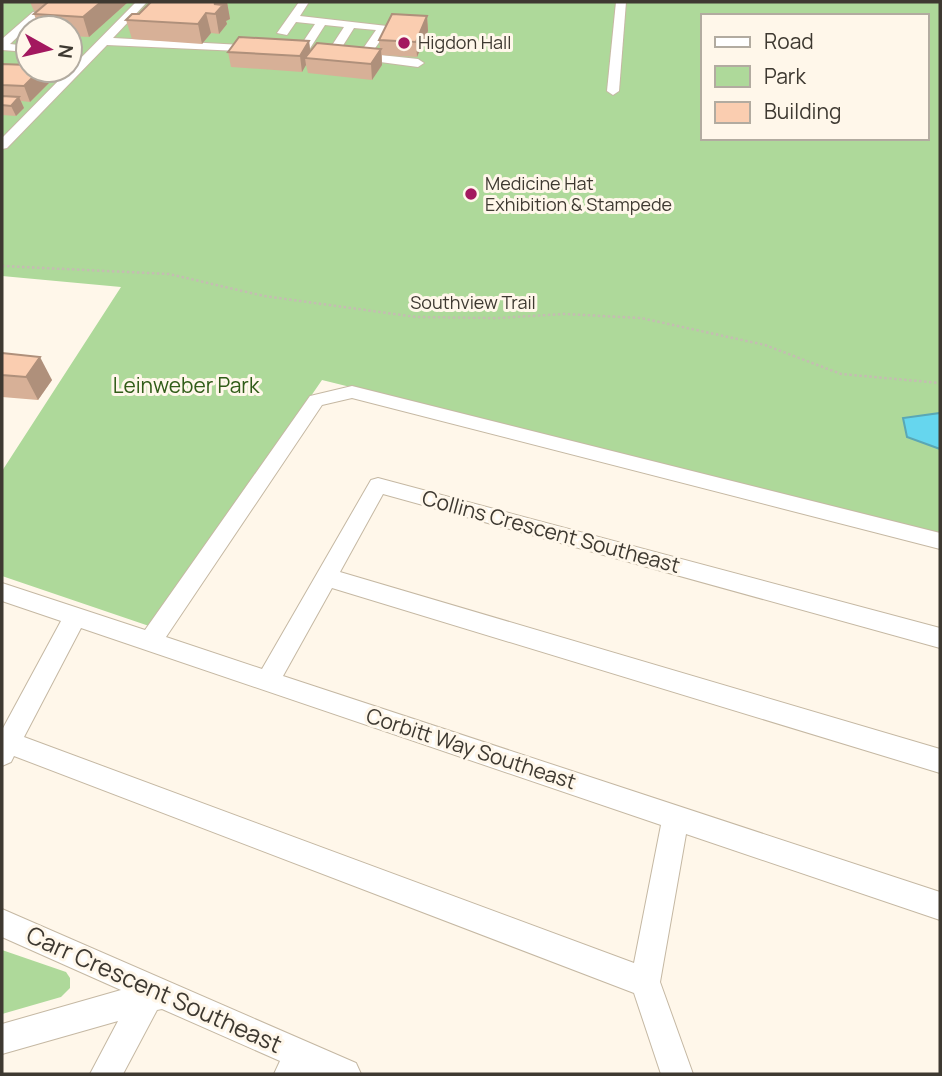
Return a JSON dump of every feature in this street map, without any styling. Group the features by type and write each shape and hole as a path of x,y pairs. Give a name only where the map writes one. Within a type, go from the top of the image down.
{"street":[{"path":"2,145 142,2"},
{"path":"283,33 304,2"},
{"path":"613,91 621,2"},
{"path":"2,46 37,14 16,13"},
{"path":"293,18 383,28 363,57"},
{"path":"303,51 323,21"},
{"path":"333,53 352,23"},
{"path":"104,41 277,50"},
{"path":"290,50 418,63"},
{"path":"84,52 93,53"},
{"path":"150,642 316,400 352,392 940,541"},
{"name":"Collins Crescent Southeast","path":"268,681 378,485 940,638"},
{"path":"326,577 940,761"},
{"name":"Corbitt Way Southeast","path":"2,593 940,906"},
{"path":"75,617 5,749 645,982"},
{"path":"676,818 645,982 677,1074"},
{"name":"Carr Crescent Southeast","path":"2,923 294,1064 345,1074"},
{"path":"2,1039 156,996"},
{"path":"106,1074 156,996"}],"path":[{"name":"Southview Trail","path":"2,265 169,274 264,296 415,317 498,318 564,314 641,318 765,345 841,374 940,383"}],"green space":[{"name":"Leinweber Park","path":"2,2 940,2 940,533 322,380 152,627 2,576 2,471 121,287 2,276"},
{"path":"2,950 66,972 70,978 70,988 61,997 2,1014"}],"water":[{"path":"940,413 940,449 907,437 903,418"}],"building":[{"path":"48,2 101,2 84,16 84,14 34,14"},
{"path":"151,2 220,2 214,4 223,5 215,14 206,13 198,24 126,20 132,14 139,14"},
{"path":"392,14 427,16 416,42 379,40"},
{"path":"239,37 309,41 300,56 228,52"},
{"path":"317,43 381,49 371,64 305,58"},
{"path":"2,64 14,64 14,84 26,84 24,86 2,85"},
{"path":"2,96 19,97 11,106 2,105"},
{"path":"2,353 40,357 26,377 2,375"}],"place":[{"name":"Higdon Hall","path":"404,43"},
{"name":"Medicine Hat Exhibition & Stampede","path":"471,194"}]}
